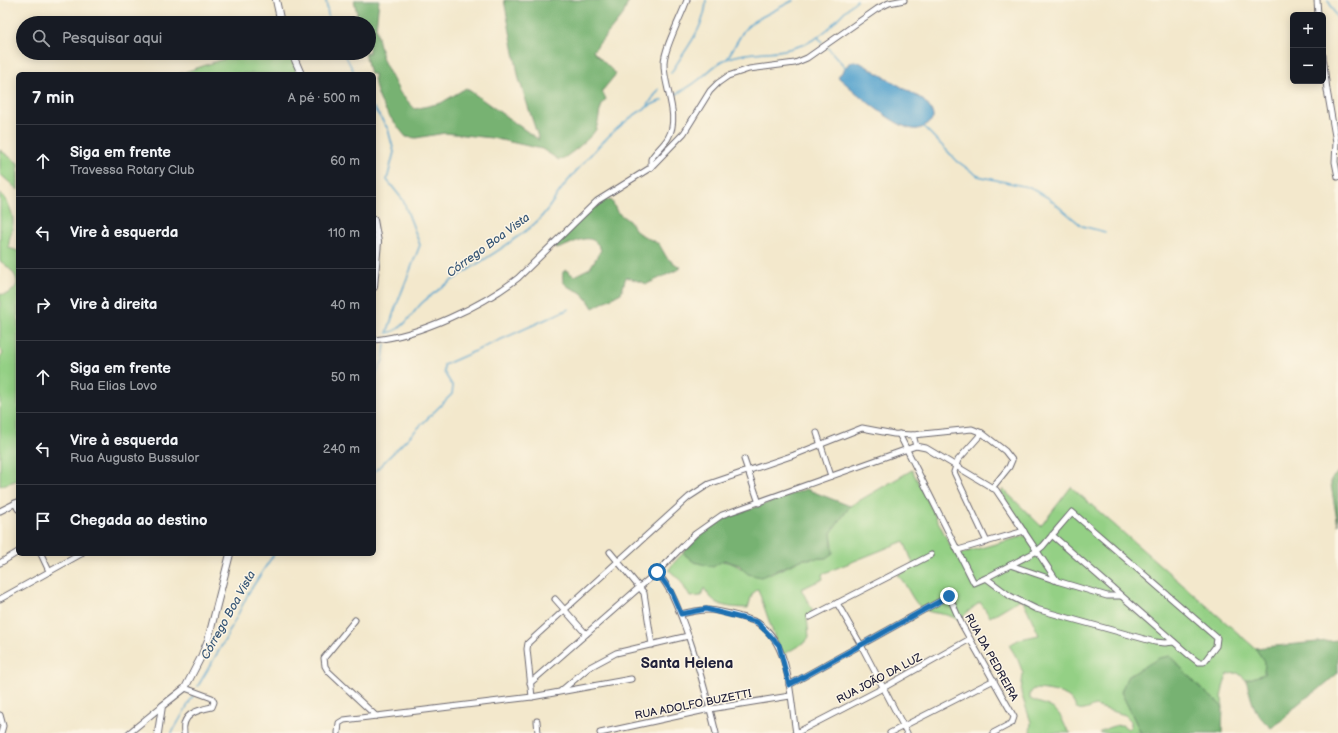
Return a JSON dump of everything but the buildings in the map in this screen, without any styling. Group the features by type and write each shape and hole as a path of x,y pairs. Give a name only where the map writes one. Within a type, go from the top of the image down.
{"street":[{"path":"276,0 279,16"},
{"path":"651,167 651,159 671,132 672,112 664,72 664,57 687,0"},
{"path":"376,340 394,338 412,333 494,296 518,278 597,201 651,167 684,133 710,91 728,76 749,69 796,63 807,58 877,9 888,3 904,0"},
{"path":"1317,0 1318,12"},
{"path":"295,60 300,72"},
{"path":"1326,82 1336,142 1335,162 1338,177"},
{"path":"376,231 378,242 376,264"},
{"path":"532,698 527,649 528,644 698,490 709,484 822,445 862,428 899,434 972,429 982,433 1005,451 1012,460 1009,467 992,488"},
{"path":"817,433 831,476"},
{"path":"982,433 958,460 955,466 955,476 987,542"},
{"path":"899,434 974,583 1037,551 1070,512 1076,514 1218,640 1216,646 1204,662 1201,663 1174,642 1052,535"},
{"path":"913,434 916,446"},
{"path":"530,683 657,572 695,534 726,513 759,503 916,446 926,448 992,488 999,494 1057,581"},
{"path":"744,459 759,503"},
{"path":"0,511 16,503"},
{"path":"958,550 1024,532"},
{"path":"610,552 640,587 646,600 652,645"},
{"path":"0,562 16,553"},
{"path":"810,617 930,555"},
{"path":"42,556 49,571"},
{"path":"0,599 77,556"},
{"path":"129,733 185,688 208,640 229,556"},
{"path":"1010,565 1107,596 1121,596"},
{"path":"657,572 671,591 681,614 703,680 716,733"},
{"path":"986,578 1010,596 1036,609 1155,642 1174,642"},
{"name":"RUA DA PEDREIRA","path":"861,645 949,596 970,639 1014,717 1013,721 1008,726 993,733"},
{"path":"555,599 586,634"},
{"path":"837,603 861,645 906,733"},
{"path":"681,614 706,609 749,620 762,626 781,650 789,685 796,733"},
{"path":"355,620 324,658 324,662 328,671 376,716"},
{"path":"561,691 588,668 608,657 628,649 688,636"},
{"name":"RUA JOÃO DA LUZ","path":"796,733 883,688 970,639"},
{"path":"789,685 861,645"},
{"path":"338,733 338,726 344,720 532,698 561,691 631,679"},
{"path":"890,733 994,680"},
{"path":"184,733 186,718 196,711 212,707 214,702 212,698 185,688"},
{"name":"RUA ADOLFO BUZETTI","path":"600,733 710,709 790,696"},
{"path":"158,733 162,706"},
{"path":"0,715 2,726 1,733"},
{"path":"537,722 538,733"}],"green space":[{"path":"354,0 379,0 376,28 376,16 357,16"},
{"path":"504,0 629,0 623,15 593,51 616,74 602,91 606,99 600,110 596,129 563,159 559,160 542,149 492,138 445,133 416,138 406,137 384,108 380,100 376,88 376,72 370,72 367,60 376,60 376,28 383,60 400,93 415,109 441,103 466,88 539,140 519,79"},
{"path":"221,60 295,60 304,72 185,72"},
{"path":"0,150 16,162 16,188 0,174"},
{"path":"0,192 11,211 13,220 9,248 16,250 16,279 11,270 0,261"},
{"path":"606,199 612,201 617,212 629,221 638,233 659,244 667,258 681,268 647,284 626,277 621,293 593,308 580,292 565,284 562,277 563,272 566,270 574,276 590,268 601,250 597,243 587,239 556,249 554,243 600,200"},
{"path":"16,287 16,481 0,486 0,357 3,354 0,348 0,294 8,294"},
{"path":"912,470 955,555 1028,535 1001,492 1003,489 1041,526 1071,487 1255,648 1265,662 1264,674 1246,680 1238,673 1228,674 1222,690 1223,707 1197,685 1170,656 1121,692 1141,733 1099,733 1107,728 1119,725 1122,725 1128,729 1131,726 1131,721 1125,715 1095,706 1078,710 1073,701 1065,695 1049,690 1033,689 1030,694 1030,699 1056,711 1061,716 1067,729 1071,733 1030,733 1031,722 1021,693 1023,673 1018,660 1009,645 1020,639 1039,635 1022,598 990,617 980,602 958,620 954,617 925,610 916,603 904,583 897,575 914,566 904,541 822,574 823,579 801,589 813,611 807,617 809,637 805,642 781,656 758,589 752,594 748,608 728,607 717,603 708,595 704,588 701,596 690,597 680,580 669,570 683,553 694,562 729,562 748,574 771,574 803,559 826,558 833,545 831,533 850,506"},
{"path":"1338,472 1338,525 1331,479"},
{"path":"806,489 850,506 831,533 833,553 826,558 803,559 761,577 748,574 739,565 724,560 713,567 694,562 683,553 702,533 726,518"},
{"path":"1338,640 1338,673 1317,691 1304,699 1291,710 1283,720 1271,728 1260,717 1254,706 1246,680 1264,674 1265,662 1255,648"},
{"path":"1170,656 1197,685 1223,707 1222,733 1141,733 1121,692 1127,677 1159,658"}],"water":[{"path":"850,62 859,62 922,99 931,110 933,119 918,129 910,128 900,124 876,109 838,77"}],"waterway":[{"path":"326,0 328,16"},
{"path":"671,73 698,29 705,10 706,0"},
{"path":"728,57 744,30 754,21 794,0"},
{"name":"Córrego Boa Vista","path":"673,96 694,83 716,65 729,58 739,55 778,51 809,42 823,33 857,0"},
{"path":"1328,0 1338,20"},
{"name":"Córrego Boa Vista","path":"818,37 822,42"},
{"path":"827,47 846,68"},
{"path":"348,60 354,72"},
{"path":"648,105 659,89"},
{"name":"Córrego Boa Vista","path":"376,111 388,129 394,152 387,180 403,200 420,245 387,333 403,325 419,306 436,292 506,245 538,221 563,187 608,137 635,115 649,106 663,100"},
{"path":"922,125 957,161 978,176 1028,187 1047,197 1082,226 1105,232"},
{"path":"376,470 452,394 453,387 444,372 444,365 569,309"},
{"name":"Córrego Boa Vista","path":"376,375 383,360 385,344"},
{"name":"Córrego Boa Vista","path":"198,686 225,640 249,592 273,556"},
{"name":"Córrego Boa Vista","path":"172,733 194,694"}],"district":[{"name":"Santa Helena","path":"687,663"}],"route":[{"path":"657,572 671,591 681,614 701,609 715,610 757,622 762,626 779,645 789,685 949,596"}]}
